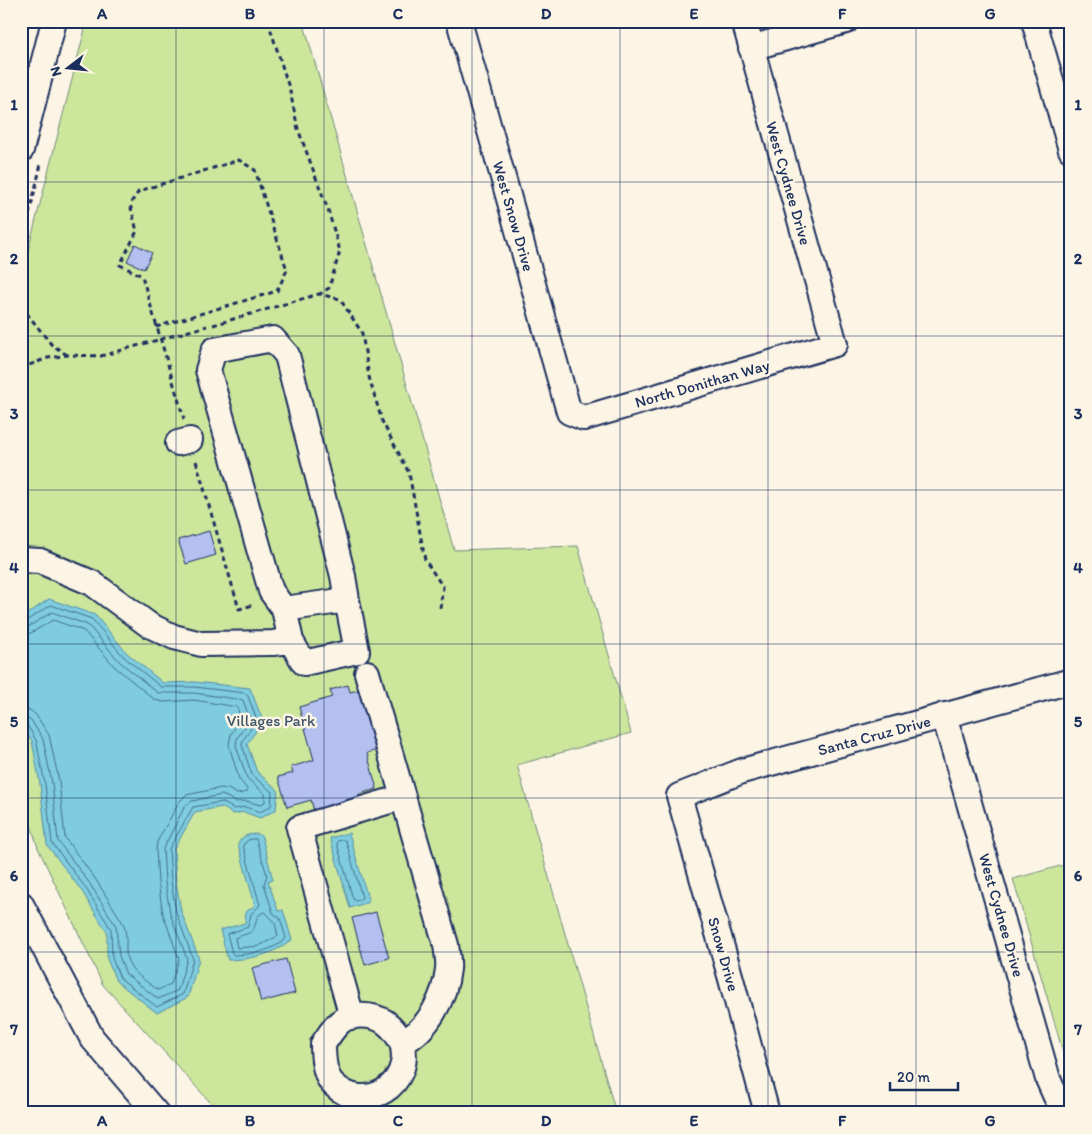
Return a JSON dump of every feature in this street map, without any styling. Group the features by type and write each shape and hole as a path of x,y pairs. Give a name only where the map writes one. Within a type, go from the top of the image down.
{"street":[{"path":"21,150 54,21"},
{"name":"West Snow Drive","path":"459,21 569,412"},
{"name":"West Cydnee Drive","path":"744,21 835,344"},
{"path":"751,48 846,21"},
{"path":"1034,21 1071,150"},
{"path":"273,339 287,355 343,576 357,651 304,663 291,641 284,609 271,591 208,370 214,350 273,339"},
{"name":"North Donithan Way","path":"569,412 584,418 835,344"},
{"path":"21,560 40,560 92,583 149,624 174,636 201,644 291,641"},
{"path":"284,609 347,600"},
{"path":"367,673 446,946 448,968 445,986 437,1008 422,1027 402,1043"},
{"name":"Santa Cruz Drive","path":"679,796 742,771 1071,680"},
{"name":"West Cydnee Drive","path":"944,715 1048,1079 1056,1097 1069,1110"},
{"name":"Snow Drive","path":"679,796 767,1113"},
{"path":"352,1017 299,828 403,797"},
{"path":"21,904 92,1038 156,1113"},
{"path":"352,1017 372,1017 384,1022 396,1033 402,1043 405,1052 402,1068 397,1080 386,1091 372,1096 356,1096 344,1092 332,1083 326,1068 323,1044 341,1021 352,1017"}],"path":[{"path":"268,21 290,91 298,129 328,210 340,251 329,288 319,294"},
{"path":"21,306 51,344 68,355 48,358 21,368"}],"green space":[{"name":"Villages Park","path":"87,21 303,21 454,550 578,546 631,733 517,765 616,1113 220,1113 103,985 38,848 21,793 21,282"},
{"path":"1071,863 1071,1080 1013,879"}],"water":[{"path":"49,599 95,615 127,653 163,683 195,682 250,688 263,721 247,744 257,772 278,790 276,810 260,818 244,812 233,814 222,807 195,812 174,849 176,881 181,911 199,959 188,997 157,1013 116,981 107,959 107,932 81,890 47,845 40,784 32,741 21,725 21,618"},
{"path":"349,833 369,902 350,908 330,838"},
{"path":"258,834 262,837 273,880 268,881 278,911 283,910 292,940 270,953 246,959 228,960 220,930 245,923 246,912 255,905 238,844 246,836"}],"building":[{"path":"135,244 152,253 144,269 127,261"},
{"path":"209,531 216,555 186,564 178,540"},
{"path":"348,685 350,692 362,689 378,750 367,753 377,789 359,794 360,798 314,811 311,800 287,807 278,777 293,773 291,767 314,760 299,707 332,697 330,690"},
{"path":"376,912 389,958 365,965 352,918"},
{"path":"286,959 295,993 261,1002 252,968"}]}
